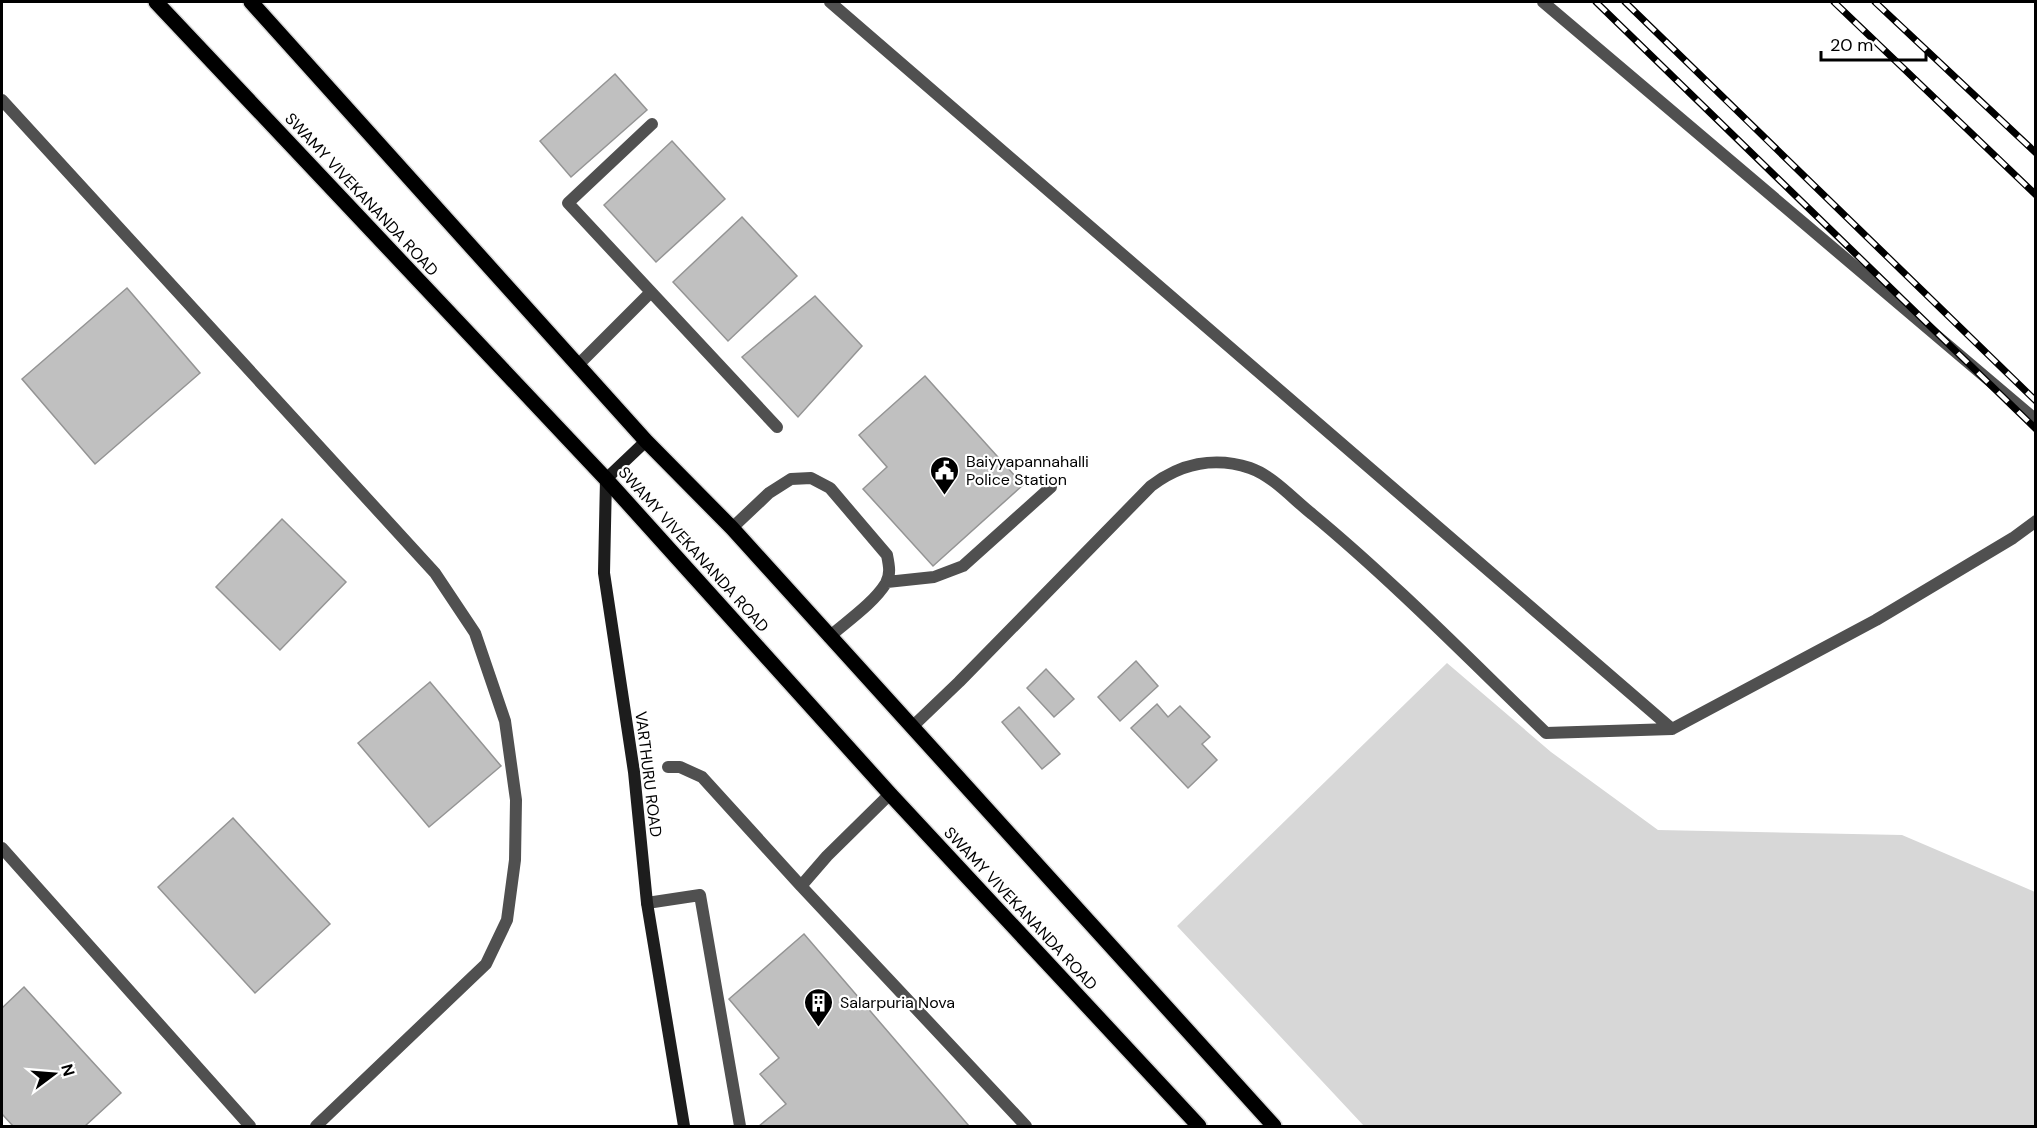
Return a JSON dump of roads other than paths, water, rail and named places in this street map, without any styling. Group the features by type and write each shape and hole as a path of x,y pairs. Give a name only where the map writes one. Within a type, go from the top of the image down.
{"main road":[{"name":"SWAMY VIVEKANANDA ROAD","path":"156,2 606,479 890,794 1199,1126"},
{"path":"251,2 646,441 732,528 1274,1126"}],"street":[{"path":"606,479 646,441"},
{"name":"VARTHURU ROAD","path":"606,479 604,573 634,772 647,903 684,1126"}],"lane":[{"path":"830,2 1672,729"},
{"path":"1543,2 2036,420"},
{"path":"2,100 435,573 475,633 506,721 516,800 515,860 507,920 486,964 316,1126"},
{"path":"652,124 568,203 777,428"},
{"path":"578,365 651,292"},
{"path":"912,727 1151,486 1168,473 1186,466 1209,462 1232,464 1252,469 1272,481 1350,545 1546,733 1672,729 1876,620 2013,538 2036,521"},
{"path":"732,528 769,493 791,479 811,478 830,488 887,555 890,567 886,582 877,594 829,637"},
{"path":"886,582 934,578 963,566 1051,486"},
{"path":"668,767 680,767 702,777 1026,1126"},
{"path":"801,886 827,856 890,794"},
{"path":"2,848 250,1126"},
{"path":"647,903 700,895 740,1126"}],"railway":[{"path":"1596,2 2036,429"},
{"path":"1625,2 2036,401"},
{"path":"1834,2 2036,195"},
{"path":"1875,2 2036,153"}],"place":[{"name":"Baiyyapannahalli Police Station","path":"945,496"},
{"name":"Salarpuria Nova","path":"819,1028"}]}
